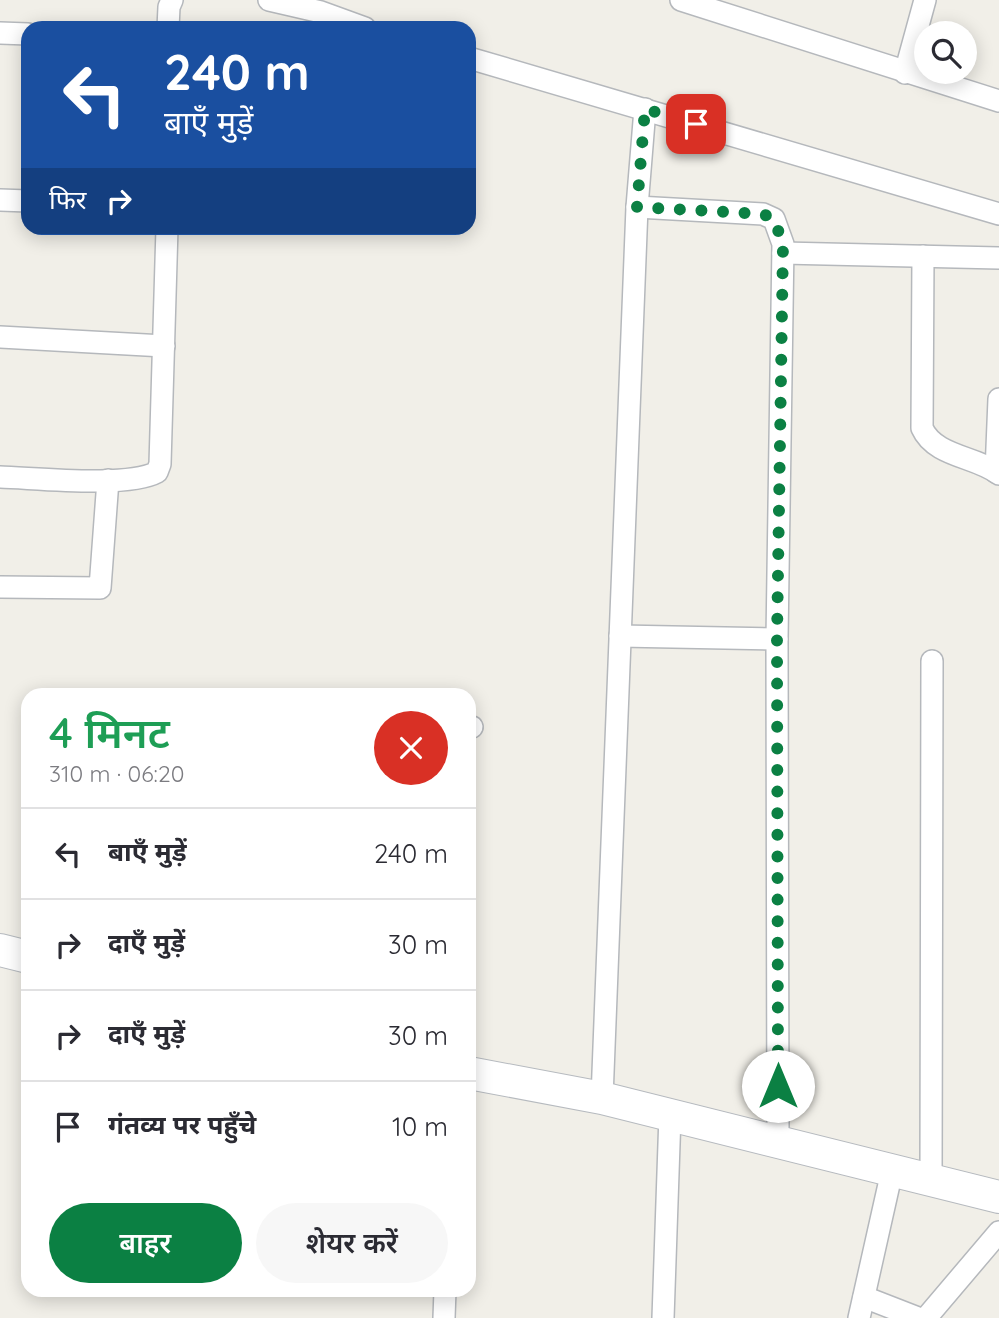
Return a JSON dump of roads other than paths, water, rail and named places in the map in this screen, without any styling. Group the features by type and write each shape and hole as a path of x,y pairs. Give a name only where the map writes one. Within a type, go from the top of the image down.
{"street":[{"path":"168,21 172,0"},
{"path":"270,0 323,6 352,21"},
{"path":"681,0 710,5 905,73 999,101"},
{"path":"905,73 925,0"},
{"path":"0,33 21,34"},
{"path":"476,60 999,214"},
{"path":"602,1098 637,207 645,109"},
{"path":"0,200 21,201"},
{"path":"637,207 763,214 774,219 779,228 783,253 777,639 778,1142"},
{"path":"0,477 142,479 157,472 160,464 167,235"},
{"path":"783,253 999,258"},
{"path":"923,256 922,428 926,436 944,450 997,473 999,399"},
{"path":"0,337 164,346"},
{"path":"0,587 100,588 108,480"},
{"path":"620,636 777,639"},
{"path":"931,1179 932,661"},
{"path":"0,950 21,955"},
{"path":"476,1074 602,1098 999,1197"},
{"path":"663,1318 670,1115"},
{"path":"892,1171 862,1308 918,1318"},
{"path":"926,1318 999,1232"},
{"path":"444,1318 445,1297"}]}
